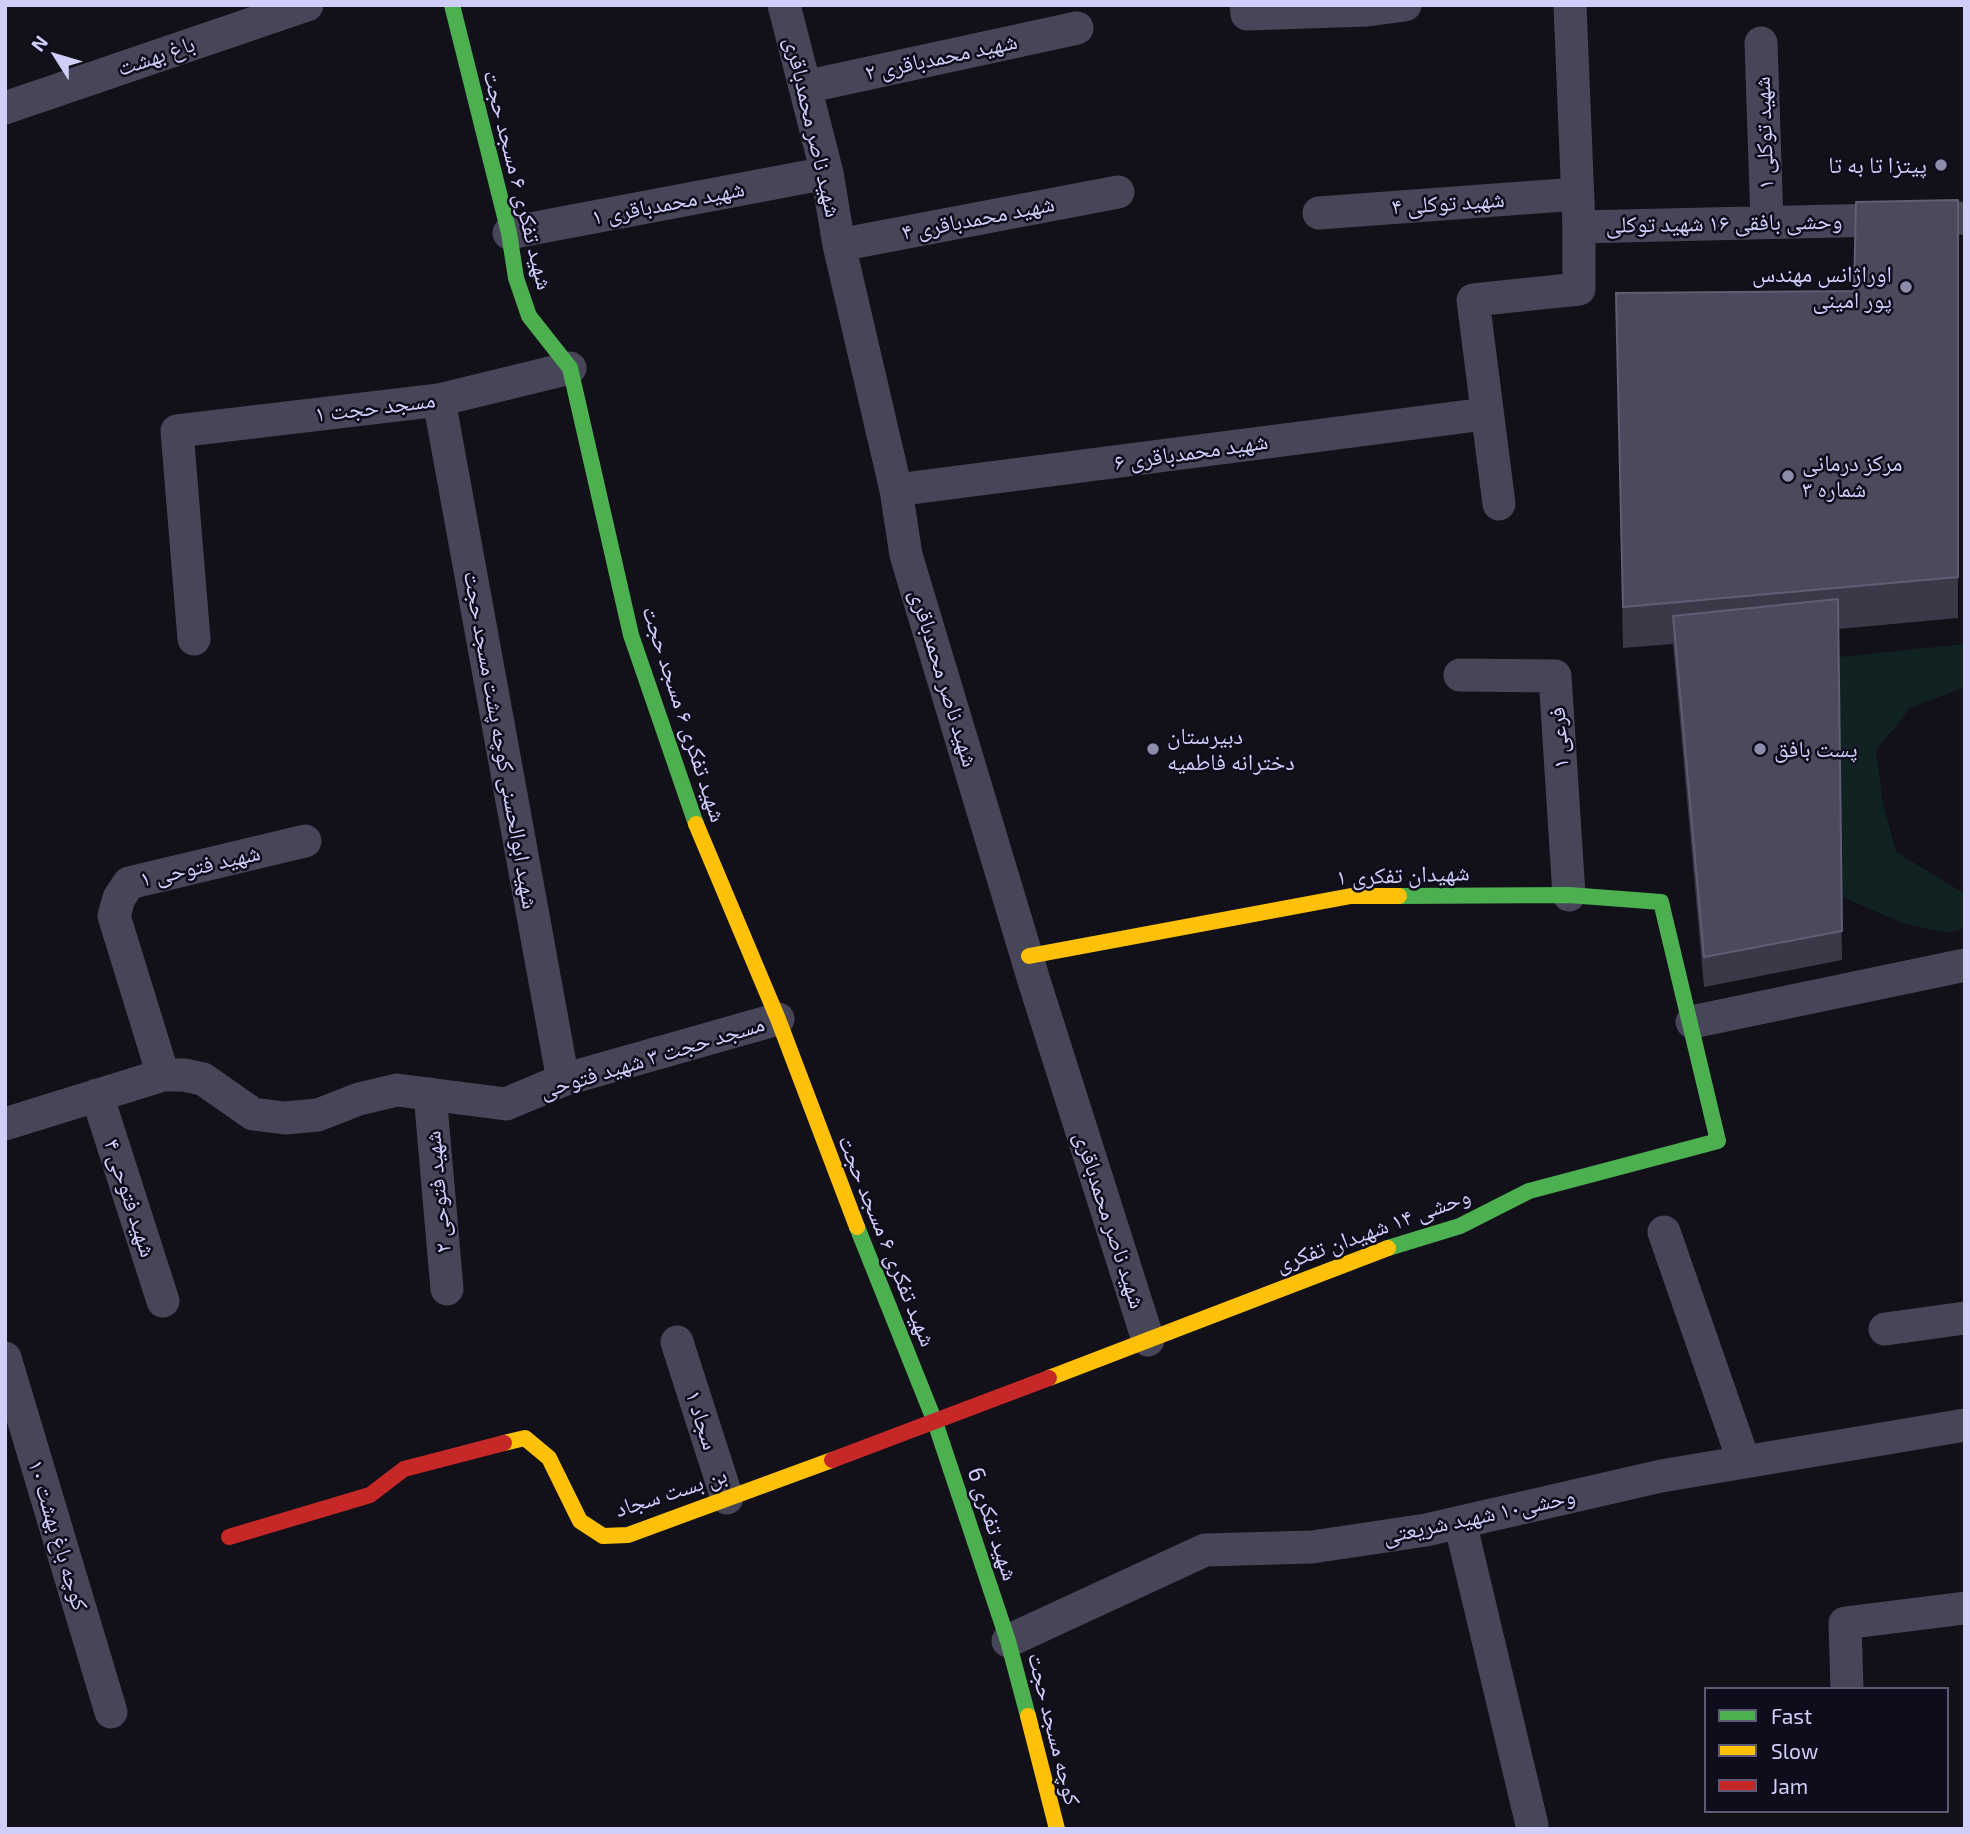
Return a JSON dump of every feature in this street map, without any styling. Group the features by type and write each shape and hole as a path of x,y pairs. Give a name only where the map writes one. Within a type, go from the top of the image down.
{"street":[{"name":"باغ بهشت","path":"5,108 307,5"},
{"name":"شهید تفکری ۶ مسجد حجت","path":"452,5 509,233 516,278 528,316 570,368 631,635 699,835 778,1019 831,1163 934,1422"},
{"name":"شهید ناصر محمدباقری","path":"785,5 827,173 839,245 896,490 906,555 1148,1339"},
{"path":"1246,5 1247,15 1367,10 1405,5"},
{"name":"وحشی بافقی ۱۶ شهید توکلی","path":"1570,5 1578,227 1965,218"},
{"name":"شهید محمدباقری ۲","path":"805,87 1077,28"},
{"name":"شهید توکلی ۱","path":"1760,43 1767,222"},
{"name":"شهید محمدباقری ۱","path":"509,233 827,173"},
{"name":"شهید محمدباقری ۴","path":"839,245 1118,192"},
{"name":"شهید توکلی ۴","path":"1319,213 1577,194"},
{"path":"1499,504 1472,300 1578,289 1578,227"},
{"name":"مسجد حجت ۱","path":"194,639 177,431 439,400 570,368"},
{"name":"شهید ابوالحسنی کوچه پشت مسجد حجت","path":"439,400 563,1080"},
{"name":"شهید محمدباقری ۶","path":"896,490 1485,414"},
{"name":"فرعی ۱","path":"1460,675 1555,676 1569,895"},
{"name":"شهید فتوحی ۱","path":"163,1075 114,916 118,898 129,883 305,841"},
{"name":"شهیدان تفکری ۱","path":"1029,956 1351,896 1569,895 1661,902 1692,1022"},
{"path":"1692,1022 1965,965"},
{"name":"مسجد حجت ۳ شهید فتوحی","path":"5,1124 163,1075 203,1079 253,1114 285,1118 318,1115 359,1099 397,1090 506,1104 563,1080 778,1019"},
{"name":"وحشی ۱۴ شهیدان تفکری","path":"934,1422 1384,1249 1460,1226 1529,1191 1718,1141 1692,1022"},
{"name":"شهید فتوحی ۲","path":"430,1094 447,1289"},
{"name":"شهید فتوحی ۴","path":"97,1095 163,1301"},
{"path":"1664,1231 1744,1462"},
{"path":"1885,1329 1965,1318"},
{"name":"سجاد ۱","path":"677,1342 727,1498"},
{"name":"کوچه باغ بهشت ۱۰","path":"5,1358 111,1712"},
{"name":"بن بست سجاد","path":"229,1537 370,1495 404,1469 525,1438 549,1458 580,1521 603,1536 628,1535 934,1422"},
{"name":"شهید تفکری 6","path":"934,1422 1008,1641"},
{"name":"وحشی۱۰ شهید شریعتی","path":"1008,1641 1205,1550 1312,1547 1460,1522 1661,1476 1965,1425"},
{"path":"1460,1522 1532,1825"},
{"path":"1847,1687 1845,1623 1965,1608"},
{"name":"کوچه مسجد حجت","path":"1008,1641 1057,1829"}],"shaded area":[{"path":"1965,644 1965,687 1910,708 1876,751 1883,804 1896,852 1965,894 1965,928 1948,933 1905,924 1840,896 1838,657"}],"building":[{"name":"مرکز درمانی شماره ۳","path":"1958,200 1958,577 1623,607 1616,293 1854,291 1856,202"},
{"name":"پست بافق","path":"1838,599 1842,931 1704,957 1673,616"}],"traffic: fast":[{"path":"452,5 509,233 516,278 529,316 570,368 631,635 696,824"},
{"path":"1388,1248 1460,1226 1529,1191 1718,1141 1661,902 1569,895 1399,896"},
{"path":"857,1227 935,1422 1008,1641 1028,1716"}],"traffic: slow":[{"path":"696,824 778,1019 857,1227"},
{"path":"1029,956 1351,896 1399,896"},
{"path":"1049,1378 1388,1248"},
{"path":"504,1443 525,1438 549,1458 580,1521 603,1536 628,1535 832,1460"},
{"path":"1028,1716 1057,1829"}],"traffic: jam":[{"path":"832,1460 1049,1378"},
{"path":"229,1537 370,1495 404,1469 504,1443"}],"place":[{"name":"پیتزا تا به تا","path":"1941,165"},
{"name":"اوراژانس مهندس پور امینی","path":"1906,287"},
{"name":"مرکز درمانی شماره ۳","path":"1788,476"},
{"name":"دبیرستان دخترانه فاطمیه","path":"1153,749"},
{"name":"پست بافق","path":"1760,749"}]}
